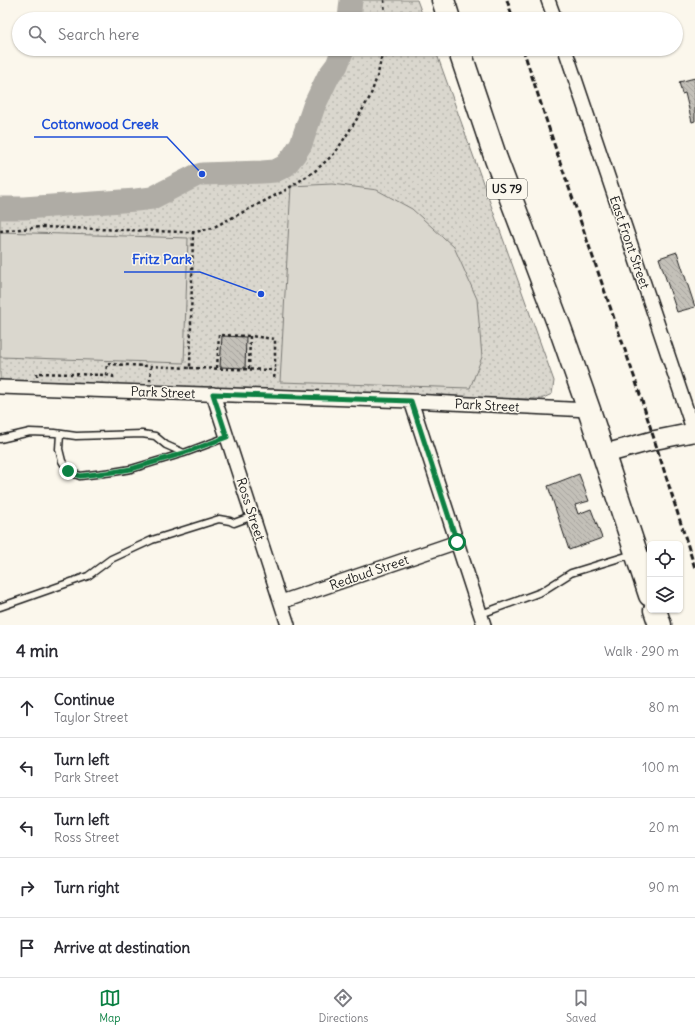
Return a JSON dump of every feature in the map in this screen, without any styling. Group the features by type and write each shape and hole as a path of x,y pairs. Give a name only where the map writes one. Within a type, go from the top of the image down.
{"highway":[{"path":"443,0 447,12"},
{"name":"US 79","path":"461,56 496,159 590,410 647,586"},
{"path":"656,613 660,625"}],"main road":[{"path":"604,454 655,440 695,433"}],"street":[{"path":"548,0 552,12"},
{"name":"East Front Street","path":"567,56 695,433"},
{"name":"Park Street","path":"0,387 411,401 590,410"},
{"name":"Ross Street","path":"213,394 288,625"},
{"path":"411,401 483,620"},
{"name":"Redbud Street","path":"281,602 457,542"}],"lane":[{"path":"0,439 30,432 76,436 142,434 155,436 166,445 184,453"},
{"path":"60,434 59,449 62,461 68,471 80,476 131,469 184,453 227,437"},
{"path":"0,607 88,576 111,559 152,540 219,519 234,523 253,516"},
{"path":"483,620 541,592 571,573 636,553"}],"path":[{"path":"384,0 385,12"},
{"path":"0,231 42,227 193,232 212,228 284,191 315,171 335,153 370,97 378,74 382,56"},
{"path":"190,368 193,232"},
{"path":"217,368 219,335 250,336 275,339 274,379"},
{"path":"248,369 250,336"},
{"path":"37,380 37,373 106,375 107,364 275,370"},
{"path":"150,384 151,366"}],"shaded area":[{"path":"348,0 417,0 421,12 344,12"},
{"path":"332,56 438,56 554,381 552,394 541,399 470,398 269,389 0,381 0,207 144,194 213,164 281,161 327,75"},
{"path":"332,184 377,190 412,209 454,247 477,299 482,357 470,388 280,382 291,186"},
{"path":"0,232 188,238 184,363 0,357"}],"building":[{"path":"695,78 695,121 692,122 685,93 682,94 679,82"},
{"path":"677,252 695,307 677,312 659,258"},
{"path":"222,336 246,337 245,368 220,367"},
{"path":"579,474 589,501 575,505 578,514 591,509 602,538 569,550 548,486"}],"waterway":[{"path":"350,12 351,0"},
{"path":"0,208 24,208 152,198 195,176 202,174 275,171 285,166 301,144 314,106 328,77 337,65 340,56"}],"railway":[{"path":"507,0 511,12"},
{"path":"525,56 636,382 695,568"}],"place":[{"name":"Cottonwood Creek","path":"202,174"},
{"name":"Fritz Park","path":"261,294"}],"route":[{"path":"68,471 80,476 131,469 184,453 227,437 213,394 411,401 457,542"}]}
